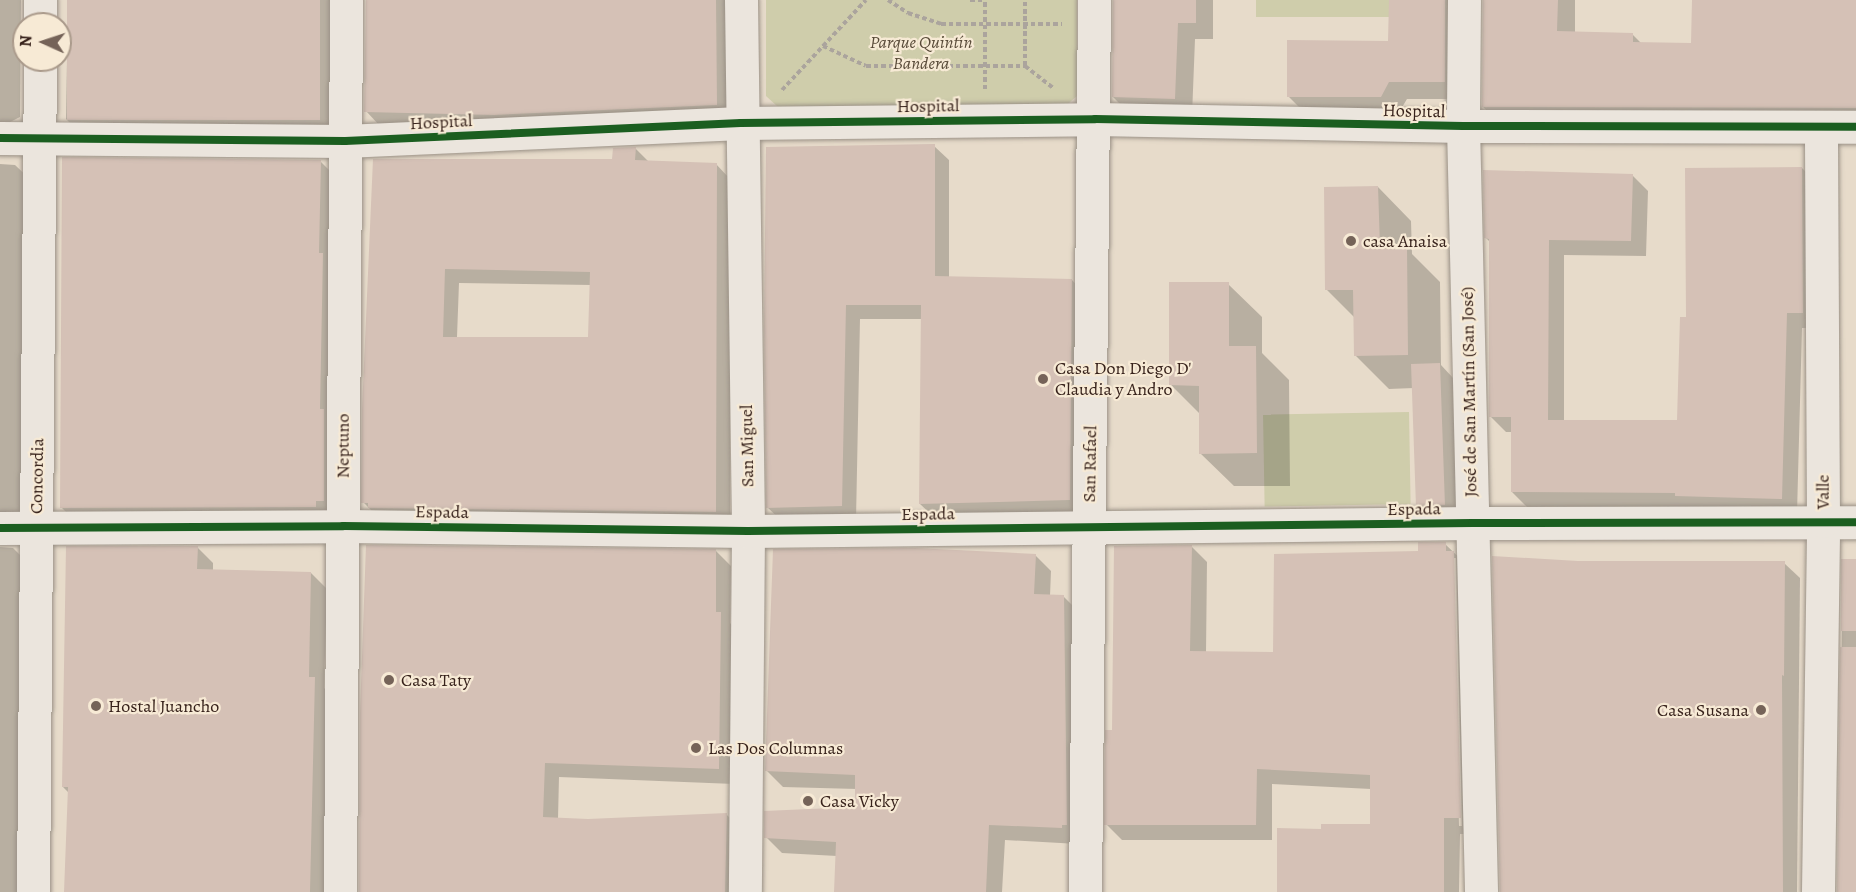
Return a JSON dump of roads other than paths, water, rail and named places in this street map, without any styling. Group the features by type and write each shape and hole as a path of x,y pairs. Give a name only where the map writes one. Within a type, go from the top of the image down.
{"street":[{"name":"Neptuno","path":"340,892 346,0"},
{"name":"San Miguel","path":"741,0 748,531 745,892"},
{"name":"José de San Martín (San José)","path":"1464,0 1463,126 1481,892"},
{"name":"San Rafael","path":"1085,892 1095,119 1094,12"},
{"name":"Concordia","path":"33,892 40,72"},
{"name":"Hospital","path":"0,138 345,141 741,123 1095,119 1463,126 1856,127"},
{"name":"Valle","path":"1818,892 1823,521 1821,127"},
{"name":"Espada","path":"0,528 343,526 748,531 1472,523 1856,522"}],"place":[{"name":"casa Anaisa","path":"1351,241"},
{"name":"Casa Don Diego D' Claudia y Andro","path":"1043,379"},
{"name":"Casa Taty","path":"389,680"},
{"name":"Hostal Juancho","path":"96,706"},
{"name":"Casa Susana","path":"1761,710"},
{"name":"Las Dos Columnas","path":"696,748"},
{"name":"Casa Vicky","path":"808,801"}],"park label":[{"name":"Parque Quintín Bandera","path":"921,53"}]}
